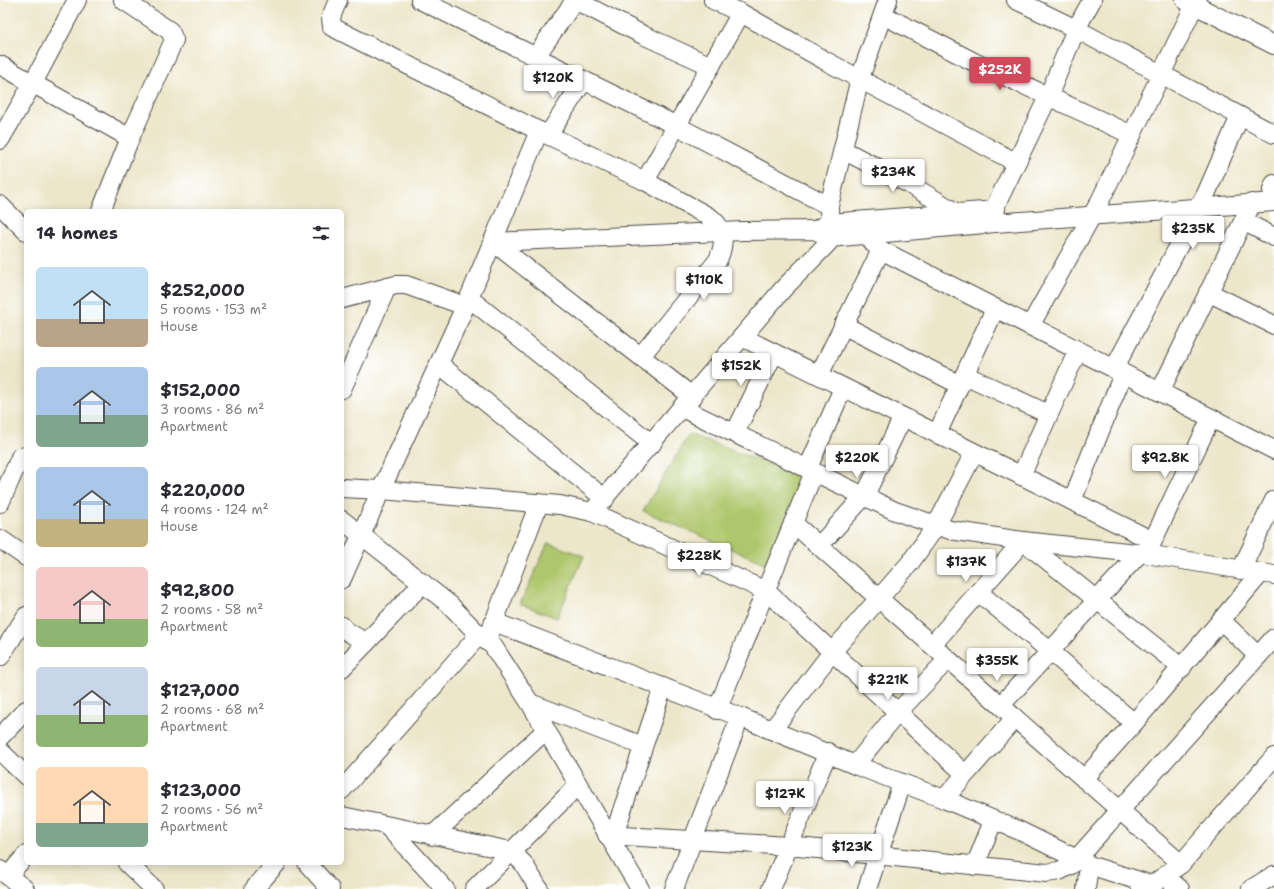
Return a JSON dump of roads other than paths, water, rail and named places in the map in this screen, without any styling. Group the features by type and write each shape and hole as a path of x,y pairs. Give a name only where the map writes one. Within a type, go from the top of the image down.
{"street":[{"path":"0,140 33,83 77,0"},
{"path":"102,209 130,138 174,40 170,31 123,0"},
{"path":"338,0 330,17 332,27 543,133 645,181 712,218 718,224 722,232 723,248 718,260 641,356"},
{"path":"420,0 677,126 826,224"},
{"path":"536,56 575,0 643,35 711,66"},
{"path":"713,0 741,13 1015,162"},
{"path":"1016,0 1076,29 1274,134"},
{"path":"993,211 1015,162 1048,97 1076,29 1092,0"},
{"path":"1030,326 1095,209 1132,135 1192,2 1274,45"},
{"path":"592,512 652,444 783,289 824,248 826,224 860,78 886,8 1048,97 1132,135"},
{"path":"645,181 741,13"},
{"path":"0,65 130,138"},
{"path":"344,574 360,535 467,302 492,242 543,133 584,80"},
{"path":"1072,501 1118,371 1202,201 1240,116"},
{"path":"843,150 909,184 957,213"},
{"path":"492,242 722,232 826,224 863,228 1202,201 1273,191"},
{"path":"1160,392 1252,204 1273,191"},
{"path":"1202,201 1252,204"},
{"path":"0,205 24,229"},
{"path":"863,228 957,213 1095,209"},
{"path":"1243,221 1274,237"},
{"path":"863,228 873,243 881,250 994,309 1274,450"},
{"path":"492,242 641,356 687,402 735,433 895,511 950,530 1023,541 1146,550 1241,570 1268,574"},
{"path":"819,375 881,250"},
{"path":"344,298 396,285 411,286 467,302 652,444"},
{"path":"344,384 387,287"},
{"path":"1208,292 1274,325"},
{"path":"937,434 994,309"},
{"path":"843,325 962,380 1048,414"},
{"path":"742,337 1072,501 1146,550"},
{"path":"1021,476 1078,350"},
{"path":"735,433 774,353"},
{"path":"439,364 605,498"},
{"path":"717,710 793,523 811,470 843,388"},
{"path":"819,546 865,496 903,417"},
{"path":"1001,705 1146,550 1211,418"},
{"path":"772,730 832,652 910,563 936,526 974,453"},
{"path":"0,503 20,457 24,456"},
{"path":"344,488 560,505 592,512 766,591 965,774"},
{"path":"1241,570 1274,500"},
{"path":"344,788 483,638 494,622 539,504"},
{"path":"344,522 449,604 493,646 508,667 578,785 611,835 640,889"},
{"path":"793,523 1181,864"},
{"path":"0,539 24,556"},
{"path":"932,645 1023,541"},
{"path":"1023,541 1182,668"},
{"path":"1084,779 1134,724 1221,620 1268,574"},
{"path":"344,666 423,583"},
{"path":"978,592 1050,651 1134,724"},
{"path":"0,656 24,619"},
{"path":"1221,620 1258,656"},
{"path":"494,622 663,687 717,710 740,717 828,752 854,765 944,799 993,820 1082,862 1153,883 1180,889"},
{"path":"344,627 366,643"},
{"path":"611,835 789,846 1047,873 1059,871 1082,862 1119,810 1274,638"},
{"path":"854,765 898,712 948,659"},
{"path":"611,835 663,687"},
{"path":"530,703 643,746"},
{"path":"0,737 24,712"},
{"path":"674,889 740,717"},
{"path":"944,799 1015,718"},
{"path":"432,836 546,730"},
{"path":"771,889 828,752"},
{"path":"1153,883 1181,864 1274,757"},
{"path":"2,758 24,774"},
{"path":"867,889 876,856 902,783"},
{"path":"474,889 578,785"},
{"path":"344,816 432,836 511,851 523,863 539,889"},
{"path":"975,866 993,820"},
{"path":"387,826 445,889"},
{"path":"13,882 24,859"},
{"path":"1082,862 1086,889"},
{"path":"130,865 154,889"},
{"path":"254,889 275,865"},
{"path":"309,865 330,889"},
{"path":"1251,889 1274,875"}]}
